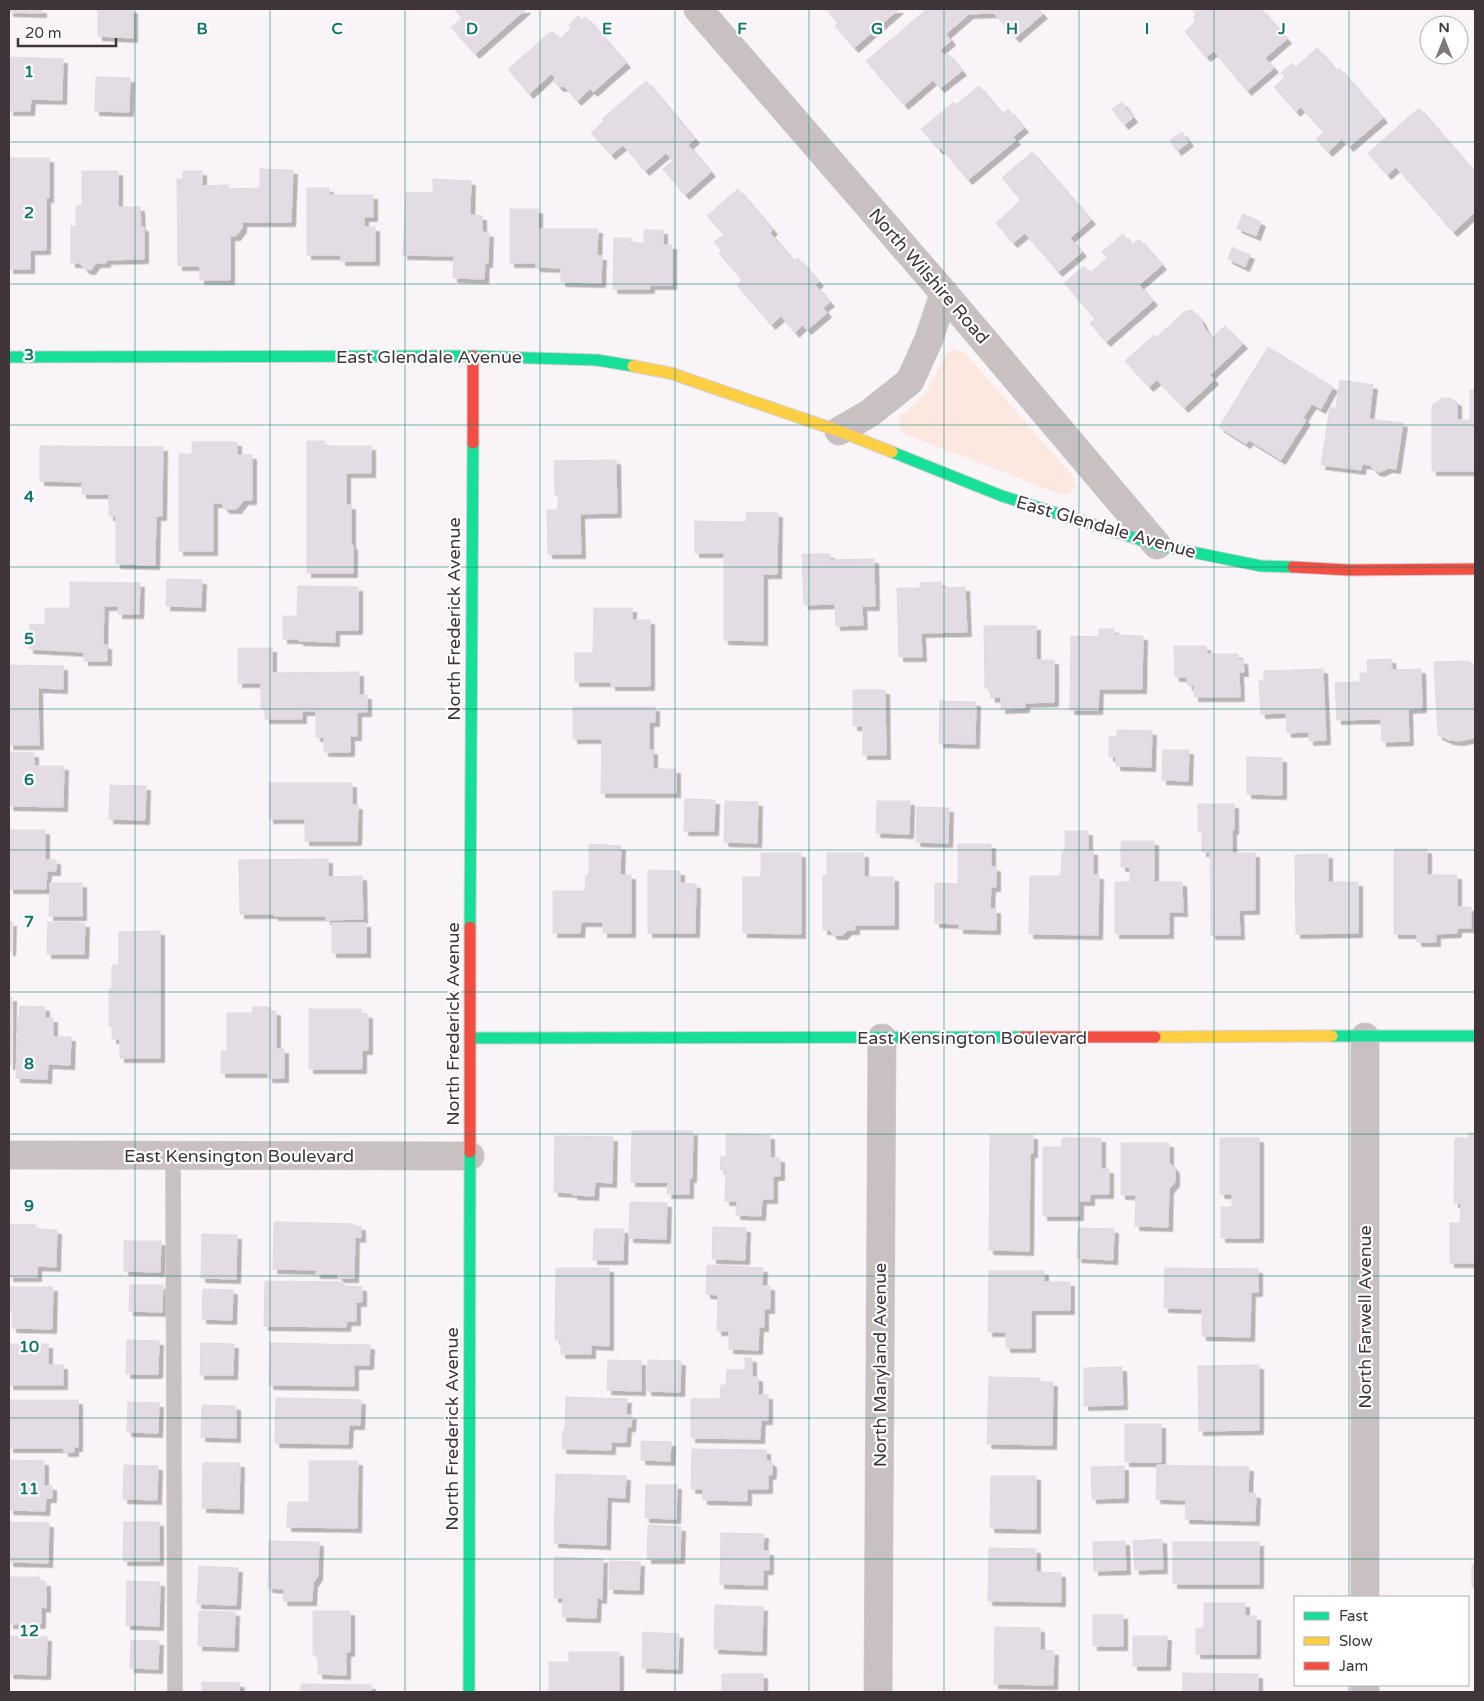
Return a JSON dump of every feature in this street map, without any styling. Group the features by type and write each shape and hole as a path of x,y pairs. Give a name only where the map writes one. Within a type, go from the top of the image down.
{"street":[{"name":"North Wilshire Road","path":"698,9 944,293 1157,545"},
{"path":"839,431 870,413 910,381 929,339 944,293"},
{"name":"East Glendale Avenue","path":"9,357 473,356 597,360 670,373 839,431 1002,496 1157,545 1261,566 1349,570 1475,569"},
{"name":"North Frederick Avenue","path":"469,1692 473,356"},
{"name":"East Kensington Boulevard","path":"470,1038 1475,1036"},
{"name":"North Farwell Avenue","path":"1365,1037 1365,1596"},
{"name":"North Maryland Avenue","path":"878,1692 882,1038"},
{"name":"East Kensington Boulevard","path":"9,1155 470,1156"}],"lane":[{"path":"173,1156 175,1692"}],"shaded area":[{"path":"954,349 964,352 1073,477 1076,487 1070,493 1063,495 902,433 898,425 901,415 913,406 927,391 947,353"}],"building":[{"path":"9,9 42,9 42,13 9,12"},
{"path":"98,9 133,9 133,38 98,36"},
{"path":"454,9 526,9 475,54 451,27 462,18"},
{"path":"826,9 899,9 854,48 835,26 838,23"},
{"path":"927,9 1038,9 1043,14 1015,38 994,13 969,14 946,34 951,41 940,50 944,55 947,53 962,71 940,88 933,80 904,105 866,61"},
{"path":"1192,9 1261,9 1287,39 1265,58 1274,68 1247,91 1214,51 1206,57 1185,32 1196,21 1193,17 1196,14"},
{"path":"578,16 581,20 586,17 626,63 593,92 590,89 577,101 564,86 559,87 551,74 529,94 508,69 552,31 560,39 571,28 569,25"},
{"path":"1317,48 1337,71 1339,68 1383,118 1349,147 1342,139 1328,152 1316,139 1324,133 1301,107 1296,112 1274,87 1285,77 1281,73 1292,63 1296,67"},
{"path":"9,57 63,59 62,100 31,99 30,111 9,111"},
{"path":"96,77 130,78 129,112 95,111"},
{"path":"646,81 695,139 688,145 711,172 685,195 663,169 673,161 666,153 645,171 623,145 611,155 591,133 604,121 602,119"},
{"path":"979,86 1002,114 1008,109 1024,128 1013,137 1016,140 968,180 941,148 939,150 921,129 954,102 956,105"},
{"path":"1122,102 1133,118 1124,125 1112,109"},
{"path":"1419,108 1475,173 1475,212 1453,232 1396,167 1387,175 1368,153"},
{"path":"1182,132 1189,142 1177,151 1170,140"},
{"path":"1032,152 1091,220 1070,238 1082,252 1058,272 1025,233 1013,243 996,223 1021,200 1002,178"},
{"path":"10,158 49,158 49,198 46,198 46,250 30,250 30,269 9,269"},
{"path":"260,169 293,170 291,222 242,222 242,228 236,236 230,236 230,280 200,280 200,266 178,266 177,179 183,179 183,171 202,171 202,186 228,185 228,189 260,188"},
{"path":"82,171 118,171 118,207 140,207 141,227 144,227 144,259 106,260 106,263 96,263 91,270 85,269 80,263 71,263 71,226 76,226 76,206 82,206"},
{"path":"433,179 471,181 470,215 482,216 482,232 489,233 488,263 485,263 484,279 453,278 454,256 403,255 406,192 433,193"},
{"path":"307,188 329,188 329,195 373,195 373,217 364,217 364,227 375,227 375,261 341,261 341,255 307,255"},
{"path":"738,189 773,230 770,233 794,261 798,258 819,282 815,285 830,302 823,308 827,313 807,330 803,325 795,333 781,316 771,325 737,285 742,280 719,253 722,251 714,242 724,235 707,216"},
{"path":"510,209 538,209 538,229 598,229 597,256 602,256 601,283 561,282 561,268 536,267 536,263 510,263"},
{"path":"1243,214 1261,222 1256,236 1237,228"},
{"path":"644,230 663,230 663,245 672,245 672,285 650,285 650,289 613,289 614,238 631,238 630,243 644,243"},
{"path":"1123,234 1132,245 1139,239 1162,265 1139,285 1153,301 1106,342 1090,323 1095,319 1064,283 1084,266 1090,273 1107,258 1102,252"},
{"path":"1232,247 1250,255 1245,267 1228,259"},
{"path":"1192,310 1201,320 1212,338 1225,326 1243,344 1210,375 1214,380 1184,408 1157,380 1149,387 1125,361 1154,335 1156,338 1184,312"},
{"path":"1268,347 1333,387 1321,409 1312,404 1303,418 1306,420 1281,460 1249,440 1246,444 1219,427"},
{"path":"1340,380 1373,385 1369,419 1403,423 1396,469 1388,468 1380,472 1375,471 1370,465 1362,464 1361,470 1321,465 1330,408 1336,408"},
{"path":"1470,390 1475,390 1475,471 1432,471 1432,406 1442,398 1450,398 1457,402 1457,420 1470,420"},
{"path":"307,441 324,441 324,446 371,446 371,473 346,473 346,505 351,505 353,573 307,573"},
{"path":"192,442 237,442 237,455 252,455 252,500 244,500 237,509 225,509 221,503 213,503 213,551 179,551 179,454 192,454"},
{"path":"40,446 163,447 162,516 156,516 155,565 116,564 116,516 109,516 109,494 82,494 82,482 40,481"},
{"path":"616,460 617,513 580,514 581,554 548,554 547,510 558,510 558,495 555,495 554,461"},
{"path":"747,512 778,513 777,574 763,574 763,641 724,640 724,553 695,553 695,521 746,522"},
{"path":"802,554 830,554 830,560 874,559 875,606 862,606 863,625 836,626 835,604 804,605"},
{"path":"167,579 202,580 201,607 166,606"},
{"path":"70,582 140,583 139,614 118,614 118,606 104,606 103,645 107,645 107,661 84,661 84,652 29,649 30,624 45,625 45,608 70,608"},
{"path":"941,582 941,588 965,587 967,632 921,633 922,657 899,657 897,588 920,588 920,583"},
{"path":"298,586 358,587 358,630 335,630 335,642 283,639 283,616 297,616"},
{"path":"594,608 632,608 632,620 650,620 650,686 611,686 611,682 575,682 575,653 593,653"},
{"path":"984,626 1036,626 1036,660 1054,660 1054,702 1025,703 1025,708 1001,709 1001,697 991,698 990,688 985,688"},
{"path":"1099,629 1114,629 1114,635 1143,636 1142,689 1099,689 1098,710 1070,710 1071,636 1099,637"},
{"path":"1174,646 1206,646 1207,654 1238,654 1238,660 1243,660 1244,672 1239,672 1240,697 1194,697 1194,685 1188,686 1187,677 1175,677"},
{"path":"238,648 272,648 272,673 359,672 359,695 367,695 367,712 357,712 357,736 350,736 350,752 324,752 324,737 316,737 316,711 302,711 302,719 265,719 265,709 261,708 261,683 238,683"},
{"path":"1391,659 1392,670 1421,669 1422,708 1408,709 1409,741 1382,742 1381,719 1337,720 1335,683 1360,682 1360,673 1368,673 1367,660"},
{"path":"1468,661 1475,665 1475,738 1459,741 1449,740 1438,735 1434,662"},
{"path":"9,665 63,666 63,689 38,688 39,745 9,745"},
{"path":"1323,669 1326,740 1309,741 1309,732 1287,733 1286,713 1261,714 1259,681 1264,681 1264,671"},
{"path":"853,690 885,690 886,755 863,755 863,726 853,726"},
{"path":"940,701 976,702 975,744 939,743"},
{"path":"573,707 655,707 655,722 649,722 649,750 653,750 653,769 676,769 676,793 601,793 602,739 573,739"},
{"path":"1117,730 1152,731 1151,767 1116,766 1116,757 1109,757 1109,736 1117,737"},
{"path":"1163,750 1189,750 1188,781 1162,780"},
{"path":"9,752 34,753 34,766 64,766 63,807 9,806"},
{"path":"1247,757 1282,758 1282,795 1247,794"},
{"path":"269,783 352,783 352,805 358,805 357,841 305,841 305,819 269,819"},
{"path":"110,785 146,786 145,820 109,819"},
{"path":"685,799 715,800 714,831 684,831"},
{"path":"725,801 758,802 757,843 724,842"},
{"path":"877,801 910,801 909,834 876,833"},
{"path":"1198,804 1234,804 1232,853 1255,853 1255,910 1239,910 1240,935 1211,935 1210,852 1202,852 1202,831 1198,831"},
{"path":"917,807 949,808 948,843 916,842"},
{"path":"9,830 45,830 45,860 56,860 56,871 47,871 46,889 9,889"},
{"path":"1065,831 1088,831 1088,850 1093,851 1093,875 1099,875 1098,935 1029,934 1030,876 1061,876 1062,852 1065,852"},
{"path":"1121,841 1154,841 1154,882 1182,882 1183,912 1169,912 1169,934 1115,934 1115,882 1130,882 1130,867 1121,867"},
{"path":"589,844 621,846 620,875 631,875 631,933 603,933 603,922 581,922 580,933 553,933 553,891 585,891 586,875 589,875"},
{"path":"958,844 991,844 991,867 996,867 996,887 991,887 990,909 996,909 996,930 959,929 959,924 935,923 935,883 958,884"},
{"path":"1394,849 1427,849 1427,875 1457,875 1457,907 1471,907 1471,928 1457,928 1457,933 1436,934 1436,942 1417,942 1417,934 1394,934"},
{"path":"761,853 801,853 801,934 743,933 743,877 761,877"},
{"path":"827,853 864,853 864,877 894,877 894,925 855,925 855,930 848,930 843,935 833,935 830,930 823,930 823,875 827,875"},
{"path":"1328,854 1328,882 1358,882 1358,933 1296,934 1295,855"},
{"path":"328,859 328,877 362,876 363,919 326,920 326,916 240,914 239,860"},
{"path":"648,870 680,871 680,883 696,884 695,933 648,933"},
{"path":"50,883 82,883 82,916 49,916"},
{"path":"9,922 12,922 11,951 9,951"},
{"path":"48,922 85,923 84,954 47,954"},
{"path":"332,923 366,923 366,953 332,953"},
{"path":"160,931 160,1058 120,1058 120,1039 112,1039 112,1026 109,1026 109,989 112,989 112,965 119,965 119,932"},
{"path":"9,997 12,997 11,1065 9,1065"},
{"path":"20,1006 45,1007 45,1018 53,1018 53,1037 71,1037 70,1065 48,1064 47,1079 16,1078"},
{"path":"253,1007 270,1007 270,1011 276,1011 276,1049 284,1049 284,1078 268,1078 268,1073 221,1073 221,1051 227,1051 227,1013 253,1013"},
{"path":"309,1009 361,1009 361,1014 368,1014 368,1050 362,1050 362,1069 309,1069"},
{"path":"632,1131 693,1131 692,1178 689,1178 689,1194 667,1194 668,1182 631,1182"},
{"path":"1468,1133 1475,1133 1475,1263 1450,1263 1450,1223 1460,1223 1461,1203 1454,1203 1455,1138 1468,1138"},
{"path":"726,1134 770,1135 770,1158 780,1158 780,1176 773,1176 773,1199 762,1199 761,1216 736,1215 737,1201 725,1201 726,1170 720,1170 721,1156 726,1157"},
{"path":"990,1135 1033,1135 1033,1153 1030,1153 1029,1251 989,1250"},
{"path":"555,1136 613,1137 612,1183 595,1182 594,1196 554,1192"},
{"path":"1062,1138 1101,1138 1101,1169 1109,1169 1109,1194 1090,1194 1090,1201 1079,1201 1079,1216 1043,1216 1043,1147 1062,1147"},
{"path":"1220,1138 1259,1138 1259,1238 1221,1238 1221,1207 1232,1207 1232,1194 1220,1194"},
{"path":"1121,1143 1169,1143 1169,1162 1175,1169 1175,1182 1169,1189 1168,1227 1135,1226 1136,1195 1121,1195"},
{"path":"630,1202 667,1203 666,1239 629,1238"},
{"path":"274,1222 354,1224 354,1226 361,1226 361,1238 355,1237 354,1278 338,1278 338,1274 316,1274 316,1270 273,1269"},
{"path":"9,1224 36,1225 36,1229 57,1230 56,1267 37,1266 37,1277 9,1277"},
{"path":"713,1227 746,1228 745,1260 712,1259"},
{"path":"1078,1228 1114,1229 1113,1260 1077,1258"},
{"path":"594,1229 624,1229 623,1260 593,1260"},
{"path":"202,1234 237,1235 236,1279 201,1278"},
{"path":"124,1241 161,1241 160,1272 124,1271"},
{"path":"707,1265 763,1268 762,1286 770,1286 770,1309 764,1309 764,1327 759,1327 758,1350 729,1349 729,1331 717,1331 718,1295 706,1294"},
{"path":"556,1268 609,1268 609,1346 591,1345 591,1354 561,1354 561,1340 555,1340"},
{"path":"1165,1268 1258,1269 1258,1292 1251,1292 1250,1337 1202,1336 1202,1309 1164,1308"},
{"path":"989,1271 1044,1271 1044,1282 1070,1282 1070,1310 1031,1310 1031,1348 1006,1348 1006,1332 988,1332"},
{"path":"265,1281 344,1282 344,1286 362,1287 362,1302 356,1302 356,1321 347,1321 346,1327 264,1326"},
{"path":"130,1285 163,1285 162,1312 129,1311"},
{"path":"9,1287 53,1287 52,1329 12,1328 12,1311 9,1311"},
{"path":"203,1289 233,1290 232,1320 202,1319"},
{"path":"127,1340 159,1341 158,1374 126,1374"},
{"path":"201,1343 234,1344 233,1375 200,1375"},
{"path":"270,1343 370,1345 369,1365 354,1365 354,1386 269,1385"},
{"path":"9,1344 48,1344 48,1365 63,1365 63,1385 9,1385"},
{"path":"745,1358 752,1358 752,1377 758,1377 758,1395 768,1395 768,1420 761,1420 760,1439 691,1438 691,1399 720,1399 721,1385 726,1385 727,1370 745,1370"},
{"path":"608,1360 641,1361 641,1391 607,1390"},
{"path":"648,1360 681,1361 680,1392 647,1391"},
{"path":"1259,1365 1259,1430 1199,1431 1198,1366"},
{"path":"1122,1367 1123,1405 1084,1406 1084,1368"},
{"path":"989,1377 1040,1378 1040,1382 1053,1382 1052,1445 987,1444"},
{"path":"566,1397 627,1399 626,1415 632,1415 631,1427 627,1427 626,1442 611,1442 611,1450 562,1449 563,1431 565,1431"},
{"path":"276,1398 361,1400 360,1425 349,1425 348,1444 275,1443"},
{"path":"9,1400 78,1400 78,1447 74,1447 74,1452 64,1452 64,1448 9,1448"},
{"path":"128,1402 159,1403 158,1433 127,1432"},
{"path":"202,1405 236,1406 236,1438 201,1437"},
{"path":"1125,1424 1161,1424 1161,1462 1125,1462"},
{"path":"641,1441 671,1442 670,1461 641,1460"},
{"path":"692,1449 766,1450 766,1459 772,1463 772,1474 768,1476 768,1489 747,1489 747,1501 703,1500 703,1489 691,1489"},
{"path":"9,1460 44,1461 44,1486 52,1486 52,1498 46,1498 45,1511 9,1510"},
{"path":"309,1461 358,1461 357,1528 287,1527 288,1502 309,1502"},
{"path":"203,1463 240,1463 239,1509 202,1508"},
{"path":"124,1465 158,1466 157,1500 123,1499"},
{"path":"1157,1465 1249,1467 1248,1493 1256,1494 1255,1521 1185,1519 1186,1500 1156,1499"},
{"path":"1124,1466 1124,1498 1092,1499 1091,1467"},
{"path":"556,1474 626,1476 625,1498 607,1497 606,1545 554,1543"},
{"path":"991,1476 1036,1476 1036,1529 990,1528"},
{"path":"646,1485 677,1485 676,1519 645,1518"},
{"path":"9,1522 49,1523 48,1563 9,1562"},
{"path":"124,1522 159,1522 159,1561 123,1561"},
{"path":"648,1525 681,1527 680,1559 647,1559"},
{"path":"721,1533 764,1534 763,1551 769,1551 769,1570 763,1570 763,1585 720,1584"},
{"path":"1162,1539 1163,1569 1135,1570 1133,1541"},
{"path":"269,1541 319,1542 318,1576 313,1583 312,1601 283,1601 284,1589 268,1588"},
{"path":"1125,1541 1126,1570 1094,1571 1093,1542"},
{"path":"1173,1542 1259,1542 1259,1584 1173,1584"},
{"path":"989,1548 1036,1549 1036,1572 1061,1573 1061,1602 988,1601"},
{"path":"554,1557 603,1559 602,1599 597,1598 596,1618 562,1617 563,1598 554,1598"},
{"path":"610,1561 640,1562 639,1590 609,1589"},
{"path":"1472,1565 1475,1565 1475,1587 1472,1587"},
{"path":"199,1566 238,1568 236,1605 197,1604"},
{"path":"9,1577 40,1577 40,1582 46,1582 46,1608 41,1607 41,1624 9,1624"},
{"path":"127,1581 160,1582 159,1626 126,1625"},
{"path":"1204,1603 1245,1603 1245,1616 1256,1616 1256,1654 1196,1654 1196,1628 1204,1628"},
{"path":"715,1605 763,1607 762,1651 714,1649"},
{"path":"199,1611 235,1612 234,1647 198,1646"},
{"path":"313,1611 350,1611 350,1652 346,1652 346,1675 318,1674 318,1655 313,1655"},
{"path":"1093,1615 1123,1615 1123,1646 1093,1646"},
{"path":"995,1627 1040,1628 1040,1650 1054,1651 1053,1685 994,1684"},
{"path":"643,1632 679,1634 678,1669 642,1668"},
{"path":"9,1636 47,1637 46,1675 9,1674"},
{"path":"1133,1636 1167,1636 1166,1666 1133,1666"},
{"path":"131,1640 159,1641 158,1669 130,1668"},
{"path":"569,1652 619,1652 619,1692 549,1692 549,1662 569,1662"},
{"path":"1183,1673 1258,1674 1258,1692 1183,1692"},
{"path":"722,1674 763,1674 763,1692 714,1692 722,1691"},
{"path":"202,1682 240,1683 239,1692 202,1692"},
{"path":"301,1684 371,1685 371,1692 301,1692"}],"traffic: fast":[{"path":"9,357 473,356 597,360 633,366"},
{"path":"470,927 473,443"},
{"path":"892,452 1002,496 1157,545 1261,566 1293,567"},
{"path":"1332,1036 1475,1036"},
{"path":"470,1038 1023,1037"},
{"path":"469,1692 470,1152"}],"traffic: slow":[{"path":"633,366 670,373 839,431 892,452"},
{"path":"1155,1037 1332,1036"}],"traffic: jam":[{"path":"473,356 473,443"},
{"path":"1293,567 1349,570 1475,569"},
{"path":"470,927 470,1152"},
{"path":"1023,1037 1155,1037"}]}
